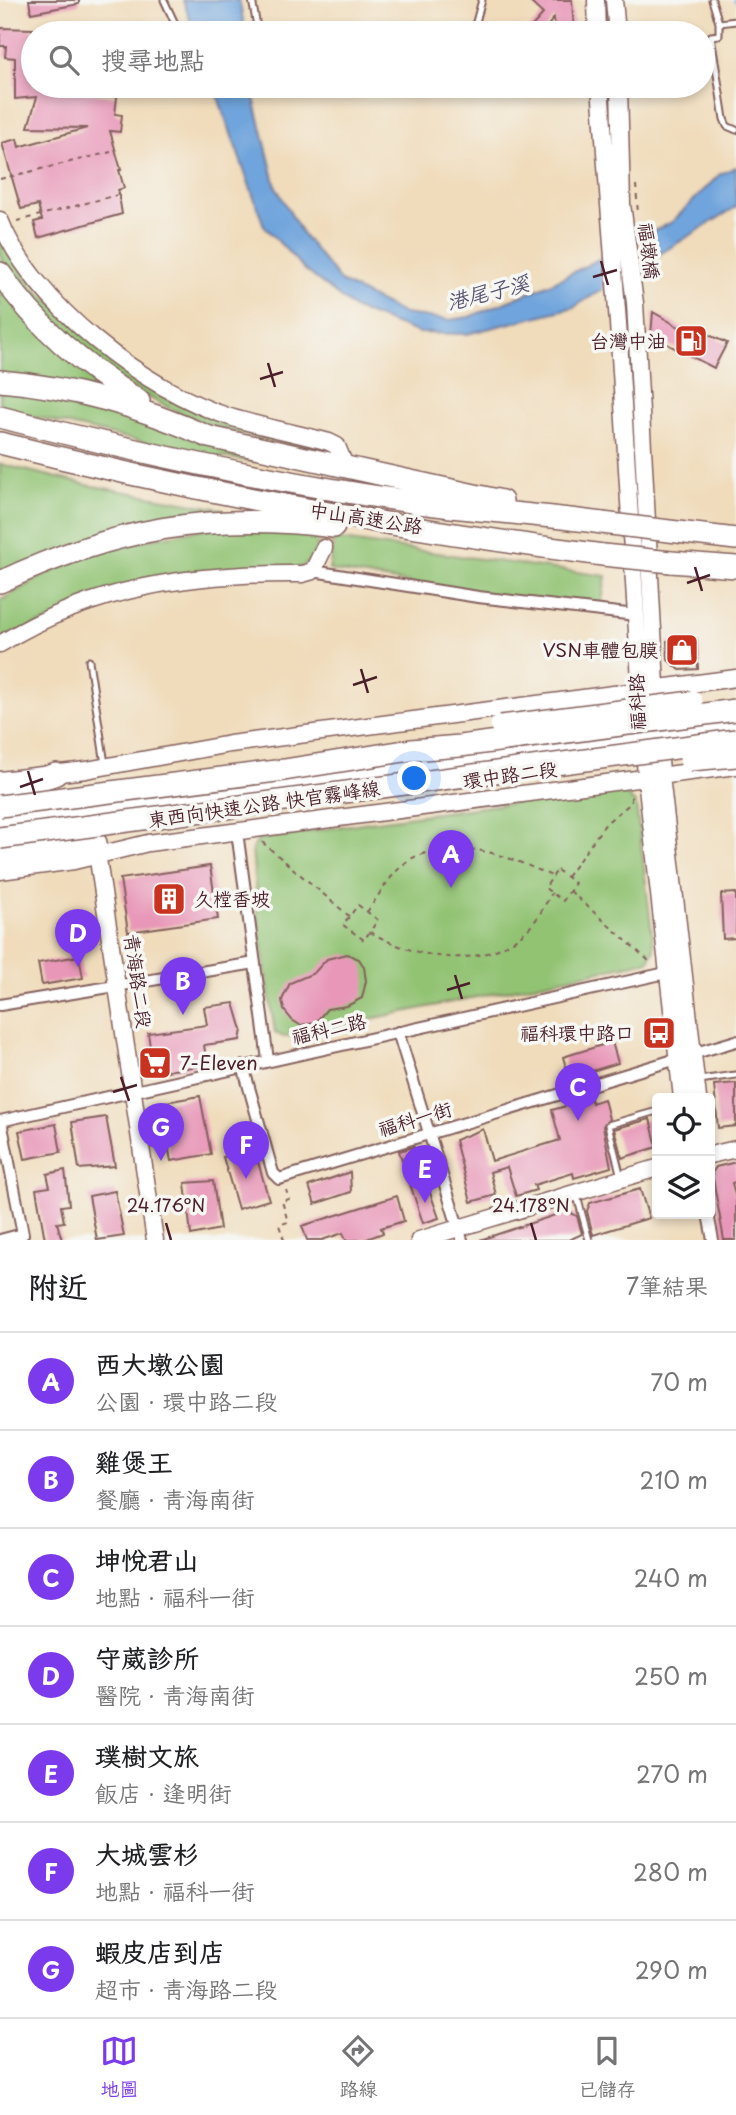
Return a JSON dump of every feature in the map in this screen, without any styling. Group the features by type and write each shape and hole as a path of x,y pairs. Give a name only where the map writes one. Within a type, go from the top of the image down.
{"highway":[{"path":"0,273 30,313 64,347 101,376 164,417"},
{"path":"0,381 78,390 164,417 209,437 347,470 466,492 562,517"},
{"name":"中山高速公路","path":"0,417 148,453 411,502 736,538"},
{"name":"中山高速公路","path":"0,443 96,467 200,488 515,544 736,567"},
{"path":"0,582 90,545 157,528 225,520 310,524 454,543 515,544"},
{"path":"0,593 90,545"},
{"path":"411,750 476,730 649,706 736,698"},
{"name":"東西向快速公路 快官霧峰線","path":"0,792 284,770 411,750 460,747 736,710"},
{"name":"東西向快速公路 快官霧峰線","path":"0,838 736,738"},
{"path":"336,794 505,786 736,756"},
{"path":"0,792 56,774"},
{"path":"0,854 94,851"}],"street":[{"path":"596,0 597,21"},
{"path":"614,0 616,21"},
{"path":"602,98 616,205"},
{"path":"616,205 619,98"},
{"name":"福墩橋","path":"616,205 635,303"},
{"name":"福墩橋","path":"616,205 618,323"},
{"path":"1,223 16,256 36,283 119,359 167,388 228,416 329,442 337,446 344,463"},
{"name":"福科路","path":"635,303 653,777 666,973 685,1056 697,1093"},
{"name":"福科路","path":"618,323 636,615 650,691"},
{"path":"313,570 324,548"},
{"path":"0,644 27,627 83,604 154,583 210,575 302,574 313,570 478,597 636,615"},
{"path":"56,774 230,744 736,678"},
{"name":"環中路二段","path":"0,828 91,812 652,742 736,727"},
{"name":"環中路二段","path":"652,742 736,738"},
{"name":"環中路二段","path":"94,851 736,766"},
{"name":"青海路二段","path":"86,770 94,851 117,984 155,1240"},
{"name":"福科路","path":"653,777 685,1056 682,1093"},
{"name":"環中路二段","path":"0,818 91,812"},
{"path":"237,832 268,1060"},
{"path":"0,871 94,851"},
{"path":"0,1005 255,962"},
{"name":"福科二路","path":"0,1121 666,973"},
{"path":"398,1031 461,1234"},
{"name":"福科一街","path":"283,1178 736,1041"},
{"path":"243,1066 273,1172 276,1177 283,1178"},
{"path":"0,1121 23,1234 0,1240"},
{"path":"715,1154 736,1149"},
{"path":"419,1240 461,1234 576,1192 652,1169"},
{"path":"709,1219 713,1240"}],"lane":[{"path":"164,0 173,21"},
{"path":"252,0 256,21"},
{"path":"476,21 482,0"},
{"path":"712,0 719,23 719,35 715,35"},
{"path":"719,23 736,21"},
{"path":"715,68 723,119 727,126 736,130"},
{"path":"89,661 105,767"},
{"path":"0,862 94,851"},
{"path":"695,1080 736,1075"},
{"path":"621,1178 608,1125 652,1112"},
{"path":"576,1192 589,1240"}],"path":[{"path":"0,179 111,152"},
{"path":"1,223 121,194"},
{"path":"567,877 607,823 631,803 631,793"},
{"path":"257,836 277,858 349,916"},
{"path":"366,912 396,873 416,856 472,847 513,858 552,876"},
{"path":"557,870 567,877 575,883 563,901 545,888 557,870"},
{"path":"570,891 649,961"},
{"path":"370,932 398,947 434,958 492,951 528,929 552,893"},
{"path":"358,905 378,920 364,940 343,925 349,916 358,905"},
{"path":"283,1178 289,1199 282,1201 288,1222 279,1225 284,1240"}],"green space":[{"path":"0,230 9,253 33,287 149,382 326,447 331,455 256,438 201,421 159,403 133,388 82,350 35,306 2,261"},
{"path":"0,284 94,380 92,389 0,374"},
{"path":"0,386 43,390 256,454 255,462 182,451 0,409"},
{"path":"0,464 87,485 222,509 222,515 0,579"},
{"path":"207,528 320,534 313,560 301,567 169,575 0,639 0,601 40,578 68,564 112,548"},
{"path":"334,539 606,576 601,608 475,594 329,570"},
{"path":"619,789 636,804 654,949 649,961 284,1037 275,1033 259,926 252,850 258,840 369,822"}],"water":[{"path":"183,0 239,0 243,21 191,21"},
{"path":"218,98 254,98 276,187 301,232 341,282 404,314 449,320 469,317 550,284 672,222 720,174 736,167 736,207 574,307 467,334 419,333 355,309 304,269 264,226"}],"pier":[{"path":"642,233 645,269 604,294 601,254"}],"building":[{"path":"29,0 79,0 79,4 31,13"},
{"path":"528,0 572,0 573,21 554,21 554,18 552,21 537,21 543,14"},
{"path":"0,28 21,29 21,98 26,98 15,99 15,58 5,57 6,46 0,46"},
{"path":"37,98 117,98 115,114 122,115 120,132 110,131 124,188 118,190 122,214 38,238 34,222 42,220 38,205 21,209 2,143 17,139 19,147 87,128 28,127"},
{"name":"台灣中油","path":"653,312 698,338 702,332 727,343 714,368 651,336"},
{"name":"VSN車體包膜","path":"697,640 698,669 680,670 668,660 667,641"},
{"name":"久樘香坡","path":"210,866 218,919 128,932 120,879"},
{"path":"736,893 736,938 723,939 721,894"},
{"path":"347,954 359,959 364,967 366,981 362,998 347,1006 327,1009 315,1023 300,1025 292,1020 284,1010 282,1000 290,983 314,973 327,959"},
{"path":"79,956 83,978 42,985 38,963"},
{"path":"234,1003 242,1030 240,1040 204,1045 207,1065 160,1072 153,1068 148,1033 207,1025 204,1007"},
{"path":"612,1042 618,1063 569,1078 563,1057"},
{"path":"736,1083 736,1126 718,1128 714,1085"},
{"path":"200,1096 211,1154 171,1161 160,1103"},
{"path":"591,1099 592,1103 604,1099 609,1119 603,1126 611,1167 574,1178 573,1173 534,1185 536,1190 516,1196 507,1167 490,1172 496,1195 471,1202 455,1140 483,1129 492,1161 560,1140 552,1110"},
{"path":"106,1117 115,1166 79,1169 72,1122"},
{"path":"650,1119 652,1149 622,1158 614,1129"},
{"path":"56,1124 61,1152 25,1159 19,1131"},
{"path":"414,1147 439,1218 423,1223 399,1151"},
{"path":"254,1148 269,1200 238,1209 223,1157"},
{"path":"736,1162 736,1182 732,1183 736,1199 736,1240 724,1240 715,1190 716,1167"},
{"path":"65,1170 69,1205 61,1206 64,1222 57,1223 62,1240 45,1240 36,1189 50,1187 47,1174"},
{"path":"350,1172 351,1192 315,1204 309,1186"},
{"path":"213,1181 220,1229 191,1235 185,1183"},
{"path":"640,1189 649,1218 593,1235 587,1211 590,1203"},
{"path":"115,1191 124,1236 97,1240 89,1196"},
{"path":"397,1196 404,1221 381,1228 383,1233 364,1240 346,1240 343,1233 322,1240 307,1240 302,1226"},
{"path":"567,1211 577,1216 582,1234 569,1240 480,1240"}],"tunnel":[{"path":"324,548 344,463"}],"place":[{"name":"台灣中油","path":"691,341"},
{"name":"VSN車體包膜","path":"682,650"},
{"name":"西大墩公園","path":"451,888"},
{"name":"久樘香坡","path":"169,899"},
{"name":"守葳診所","path":"78,967"},
{"name":"雞煲王","path":"183,1015"},
{"name":"福科環中路口","path":"659,1033"},
{"name":"7-Eleven","path":"155,1063"},
{"name":"坤悅君山","path":"578,1121"},
{"name":"蝦皮店到店","path":"161,1161"},
{"name":"大城雲杉","path":"246,1179"},
{"name":"璞樹文旅","path":"425,1203"}],"water label":[{"name":"港尾子溪","path":"488,293"}]}
